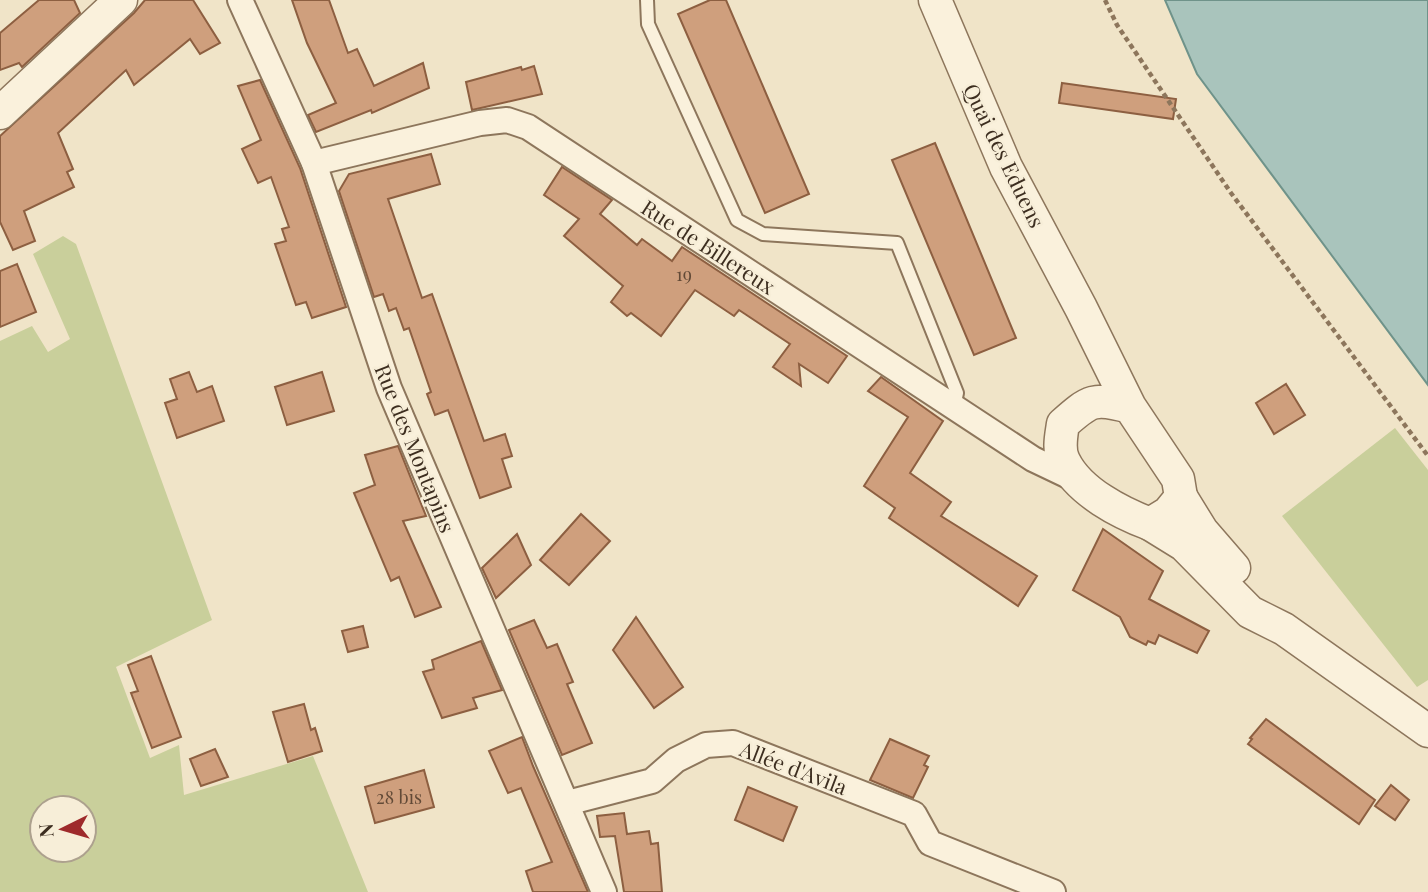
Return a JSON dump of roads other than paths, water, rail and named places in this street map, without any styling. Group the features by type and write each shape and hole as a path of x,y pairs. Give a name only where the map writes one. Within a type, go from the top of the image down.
{"street":[{"path":"0,113 121,0"},
{"name":"Rue des Montapins","path":"240,0 314,163 389,388 604,892"},
{"name":"Quai des Eduens","path":"935,0 1006,167 1130,407"},
{"name":"Rue de Billereux","path":"314,163 480,123 507,120 528,127 1033,459 1077,480"},
{"name":"Quai des Eduens","path":"1081,308 1091,375 1087,403"},
{"path":"1284,629 1202,531 1181,497 1178,479 1130,407 1108,401 1087,403 1063,424 1060,447 1064,461 1077,480 1122,514 1150,524 1184,545 1250,612 1284,629 1428,731"},
{"path":"1150,524 1168,513 1181,497"},
{"name":"Allée d'Avila","path":"566,803 652,781 676,760 706,746 733,743 914,814 930,843 1053,892"}],"lane":[{"path":"647,0 648,24 737,220 763,234 897,243 957,393 954,407"}],"water":[{"path":"1165,0 1428,0 1428,385 1197,74"}]}
